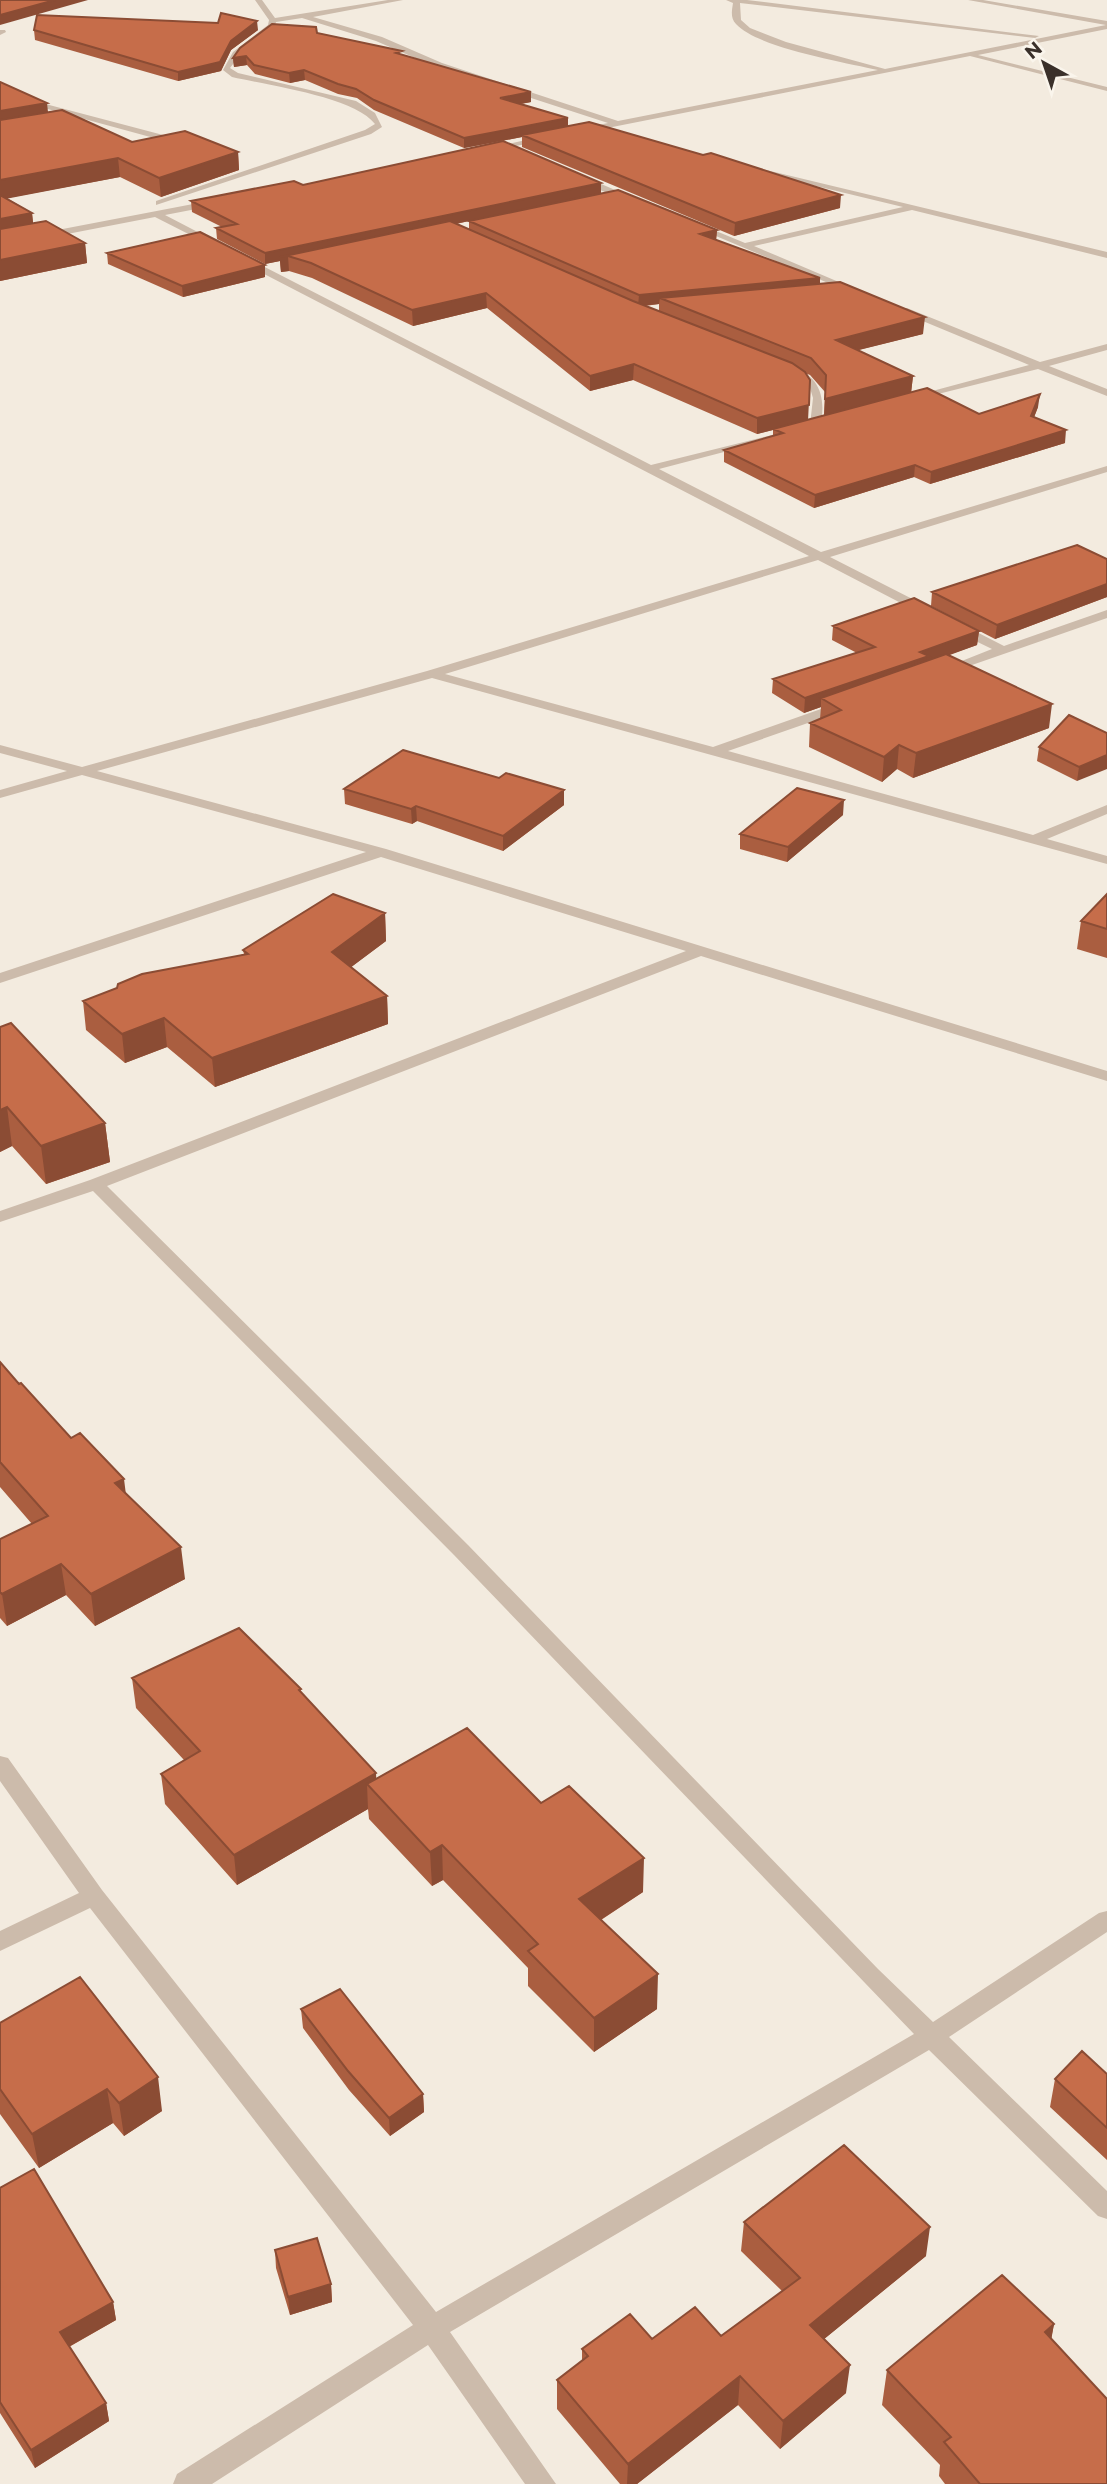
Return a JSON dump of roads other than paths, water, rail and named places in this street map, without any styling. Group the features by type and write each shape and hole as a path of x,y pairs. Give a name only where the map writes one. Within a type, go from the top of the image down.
{"street":[{"path":"258,0 272,20"},
{"path":"272,20 400,0"},
{"path":"729,0 1053,38"},
{"path":"971,0 1107,25"},
{"path":"737,1 735,17 738,23 764,36 888,70"},
{"path":"302,16 379,39 439,65 618,123"},
{"path":"48,235 175,199 368,132 379,125 372,115 353,103 234,75 226,68 236,54 266,32 272,20"},
{"path":"568,134 1107,25"},
{"path":"968,55 1107,89"},
{"path":"0,94 191,145"},
{"path":"65,123 91,118"},
{"path":"593,129 620,135"},
{"path":"479,151 556,136"},
{"path":"506,146 518,152"},
{"path":"254,162 267,165"},
{"path":"739,165 1107,256"},
{"path":"569,173 644,205"},
{"path":"606,198 619,195"},
{"path":"0,244 223,201"},
{"path":"744,246 912,208"},
{"path":"156,214 228,252"},
{"path":"682,220 871,297"},
{"path":"239,258 935,615"},
{"path":"263,270 276,267"},
{"path":"830,294 858,292"},
{"path":"897,307 1107,393"},
{"path":"907,400 1107,347"},
{"path":"785,370 812,383 818,390 820,396 815,425"},
{"path":"648,469 828,421"},
{"path":"0,794 76,770 431,674 1107,469"},
{"path":"937,673 1107,614"},
{"path":"947,621 1003,650"},
{"path":"431,674 1107,860"},
{"path":"716,751 859,700"},
{"path":"0,749 381,852 699,951 1104,1072"},
{"path":"1033,840 1107,809"},
{"path":"0,978 381,852"},
{"path":"0,1217 96,1184 699,951"},
{"path":"96,1184 461,1549 870,1976 1107,2208"},
{"path":"0,1764 94,1896 432,2328 542,2484"},
{"path":"0,1942 94,1896"},
{"path":"187,2484 432,2328 933,2035 1107,1920"}]}
